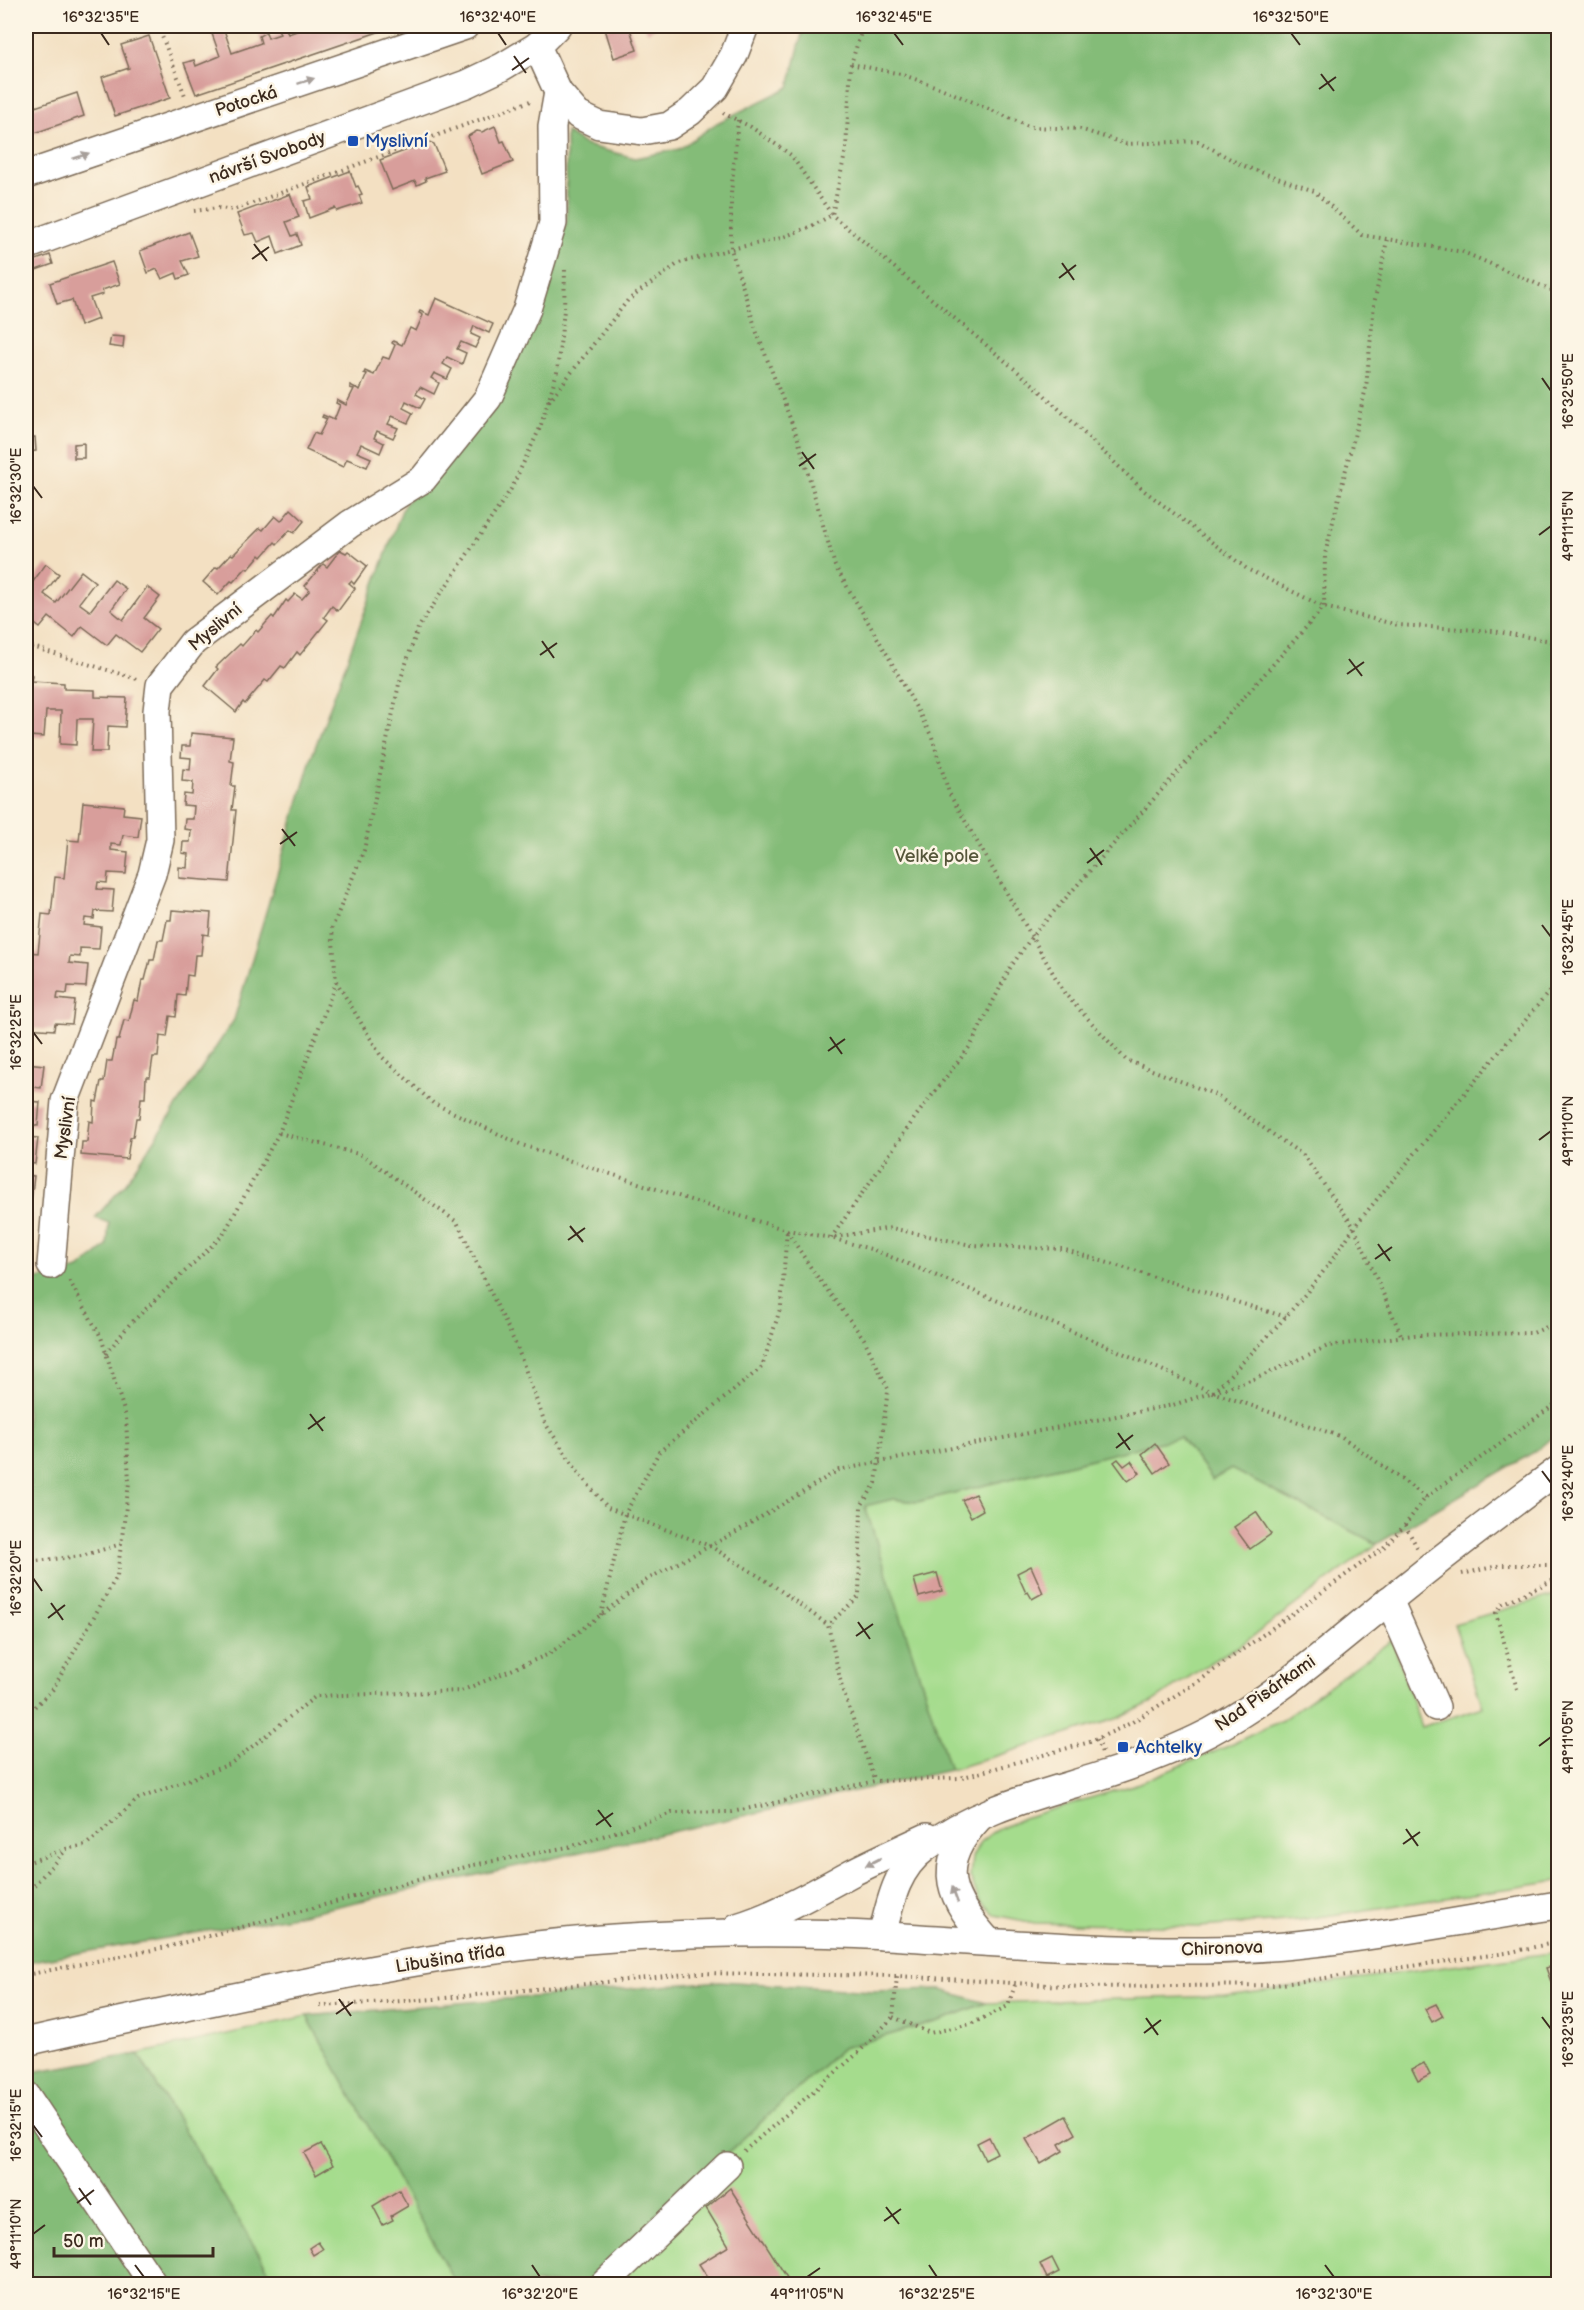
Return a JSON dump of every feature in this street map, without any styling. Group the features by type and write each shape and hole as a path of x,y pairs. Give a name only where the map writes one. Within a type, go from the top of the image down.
{"street":[{"name":"Potocká","path":"26,175 465,26"},
{"name":"návrší Svobody","path":"26,246 466,84 502,67 537,46 557,26"},
{"path":"537,46 558,92 578,115 599,125 642,131 669,126 690,112 715,88 734,55 745,26"},
{"name":"Myslivní","path":"51,1265 65,1101 152,874 160,840 157,711 160,685 193,642 350,524 423,479 488,398 527,309 553,223 552,126 558,92"},
{"name":"Nad Pisárkami","path":"882,1936 897,1882 912,1859 933,1841 984,1813 1004,1805 1126,1767 1210,1732 1280,1687 1558,1470"},
{"path":"1389,1600 1436,1707"},
{"path":"713,1934 775,1914 882,1858 984,1813"},
{"path":"984,1813 971,1827 958,1847 950,1875 958,1903 970,1921 989,1942"},
{"name":"Chironova","path":"882,1936 1147,1950 1242,1949 1344,1939 1558,1905"},
{"name":"Libušina třída","path":"26,2042 257,1992 415,1962 576,1941 713,1934 882,1936"},
{"path":"26,2095 153,2284"},
{"path":"604,2284 727,2166"}],"path":[{"path":"158,26 195,117"},
{"path":"547,404 628,300 679,263 778,239 812,226 832,215 846,149 851,64 863,26"},
{"path":"851,64 901,74 943,89 1030,127 1080,129 1126,144 1198,141 1241,165 1314,191 1362,236 1464,252 1558,293"},
{"path":"186,212 219,208 234,210 534,100 552,126"},
{"path":"702,101 738,120 791,155 832,215 1036,387 1142,489 1247,569 1324,607 1398,625 1493,632 1558,642"},
{"path":"738,120 731,194 731,249 757,333 798,439 835,566 932,736 949,793 1065,993 1126,1060 1214,1094 1303,1155 1354,1227 1402,1337"},
{"path":"831,1238 916,1116 971,1045 1010,968 1033,935 1324,607 1325,554 1366,388 1374,304 1387,240"},
{"path":"106,1354 129,1325 223,1235 279,1133 336,981 332,928 364,850 399,684 418,628 511,489 540,428 557,372 564,310 565,256 548,241"},
{"path":"26,645 160,685"},
{"path":"336,981 381,1056 433,1103 522,1145 787,1230 831,1238 874,1250 1093,1340 1212,1392 1342,1437 1426,1497"},
{"path":"1212,1392 1286,1317 1338,1253 1354,1227 1558,981"},
{"path":"279,1133 362,1155 457,1222 517,1347 545,1423 580,1475 608,1508 710,1546 770,1583 828,1625 842,1688 875,1781"},
{"path":"831,1238 891,1228 971,1245 1062,1248 1286,1317"},
{"path":"787,1230 813,1271 864,1339 888,1389 876,1483 861,1506 860,1596 828,1625"},
{"path":"601,1615 625,1514 659,1452 762,1367 781,1306 787,1230"},
{"path":"26,1715 53,1689 117,1576 129,1483 126,1417 101,1337 70,1280 51,1265"},
{"path":"26,1863 66,1849 86,1845 138,1799 230,1764 316,1696 461,1691 549,1654 648,1579 710,1546 839,1470 1173,1405 1257,1378 1328,1346 1402,1337 1533,1333 1558,1322"},
{"path":"26,1975 167,1947 473,1865 573,1846 672,1813 732,1812 875,1781 960,1779 1090,1742 1129,1724 1199,1681 1383,1548 1405,1526 1426,1497 1558,1402"},
{"path":"26,1562 82,1556 121,1544"},
{"path":"1517,1689 1496,1613 1502,1604 1558,1578"},
{"path":"26,1894 66,1849"},
{"path":"309,2007 435,1999 697,1973 897,1976 1081,1987 1275,1985 1482,1956 1558,1942"},
{"path":"727,2166 858,2053 893,2017 897,1976"},
{"path":"893,2017 930,2033 971,2024 1008,2006 1016,1982"}],"green space":[{"name":"Velké pole","path":"804,26 1558,26 1558,1432 1536,1451 1377,1544 1231,1469 1212,1480 1180,1437 917,1502 893,1499 865,1506 950,1770 289,1917 26,1962 26,1282 79,1269 107,1246 109,1223 95,1218 126,1183 234,1020 312,756 403,507 533,322 567,220 566,132 585,145 635,158 679,149 717,123 789,87"},
{"path":"1180,1437 1212,1480 1231,1469 1377,1544 1241,1645 1152,1702 1119,1718 950,1770 864,1506 893,1499 917,1502"},
{"path":"1558,1594 1558,1881 1299,1920 1198,1927 1034,1923 995,1915 979,1900 970,1877 972,1857 980,1842 993,1832 1023,1818 1134,1785 1226,1747 1282,1720 1392,1640 1421,1727 1483,1707 1454,1624"},
{"path":"1558,1952 1558,2284 584,2284 842,2048 942,2020 986,2003 1226,1996"},
{"path":"720,1981 873,1991 939,1989 986,2003 942,2020 842,2048 584,2284 456,2284 307,2016"},
{"path":"307,2016 456,2284 277,2284 138,2054"},
{"path":"138,2054 277,2284 26,2284 26,2073"}],"building":[{"path":"277,26 285,26 288,34 311,26 391,26 196,94 184,63 194,60 196,66 220,56 211,31 223,27 232,53 261,43 259,36 266,32 268,38 280,34"},
{"path":"613,26 629,26 637,50 614,58 605,29"},
{"path":"644,26 658,26 648,32"},
{"path":"149,36 170,98 115,116 102,77 129,68 121,45"},
{"path":"77,93 84,116 26,136 26,110"},
{"path":"495,126 513,162 482,174 468,136"},
{"path":"429,142 434,144 445,171 425,178 426,181 417,185 415,181 392,190 380,160"},
{"path":"350,171 356,187 358,186 362,194 359,195 362,203 337,211 335,208 309,218 304,201 312,199 308,187"},
{"path":"290,194 299,217 286,222 292,236 297,234 301,245 278,254 272,236 258,242 254,233 245,235 237,214"},
{"path":"189,232 198,256 182,261 189,275 178,279 176,273 162,279 157,269 148,273 140,251"},
{"path":"50,255 53,264 33,271 30,262"},
{"path":"112,262 120,284 102,290 103,294 90,298 98,319 80,326 72,300 57,304 50,283"},
{"path":"436,298 493,324 489,333 474,326 471,334 480,338 475,348 461,342 457,349 466,353 462,364 447,357 443,364 452,369 447,379 434,373 431,378 439,383 434,394 420,387 416,394 425,399 420,408 406,401 403,408 413,413 408,423 392,416 388,424 398,428 393,438 377,431 374,438 384,443 380,453 361,444 357,452 371,458 367,467 347,459 343,467 306,450 314,433 319,435 327,419 322,417 323,415 334,420 340,405 336,403 337,400 346,405 354,389 350,388 350,385 360,390 367,374 364,373 365,371 374,375 383,357 389,359 395,345 393,341 402,345 410,328 416,331 423,315 419,313 420,311 429,315"},
{"path":"111,336 124,337 123,348 109,346"},
{"path":"26,437 35,437 36,451 26,452"},
{"path":"84,443 84,458 74,458 74,444"},
{"path":"291,509 304,521 294,533 290,530 277,544 275,542 262,557 260,555 248,569 246,568 233,582 231,581 218,595 203,582 216,567 218,568 231,554 233,555 260,528 263,530 275,516 281,521"},
{"path":"340,550 346,553 348,551 367,566 354,584 351,581 349,583 355,588 338,611 332,606 324,617 328,620 300,655 297,652 285,668 281,666 268,682 265,680 236,712 205,686 218,669 216,667 240,644 242,646 256,630 258,632 272,616 274,618 286,600 288,602 295,594 302,599 310,590 305,586 323,564 327,567"},
{"path":"46,564 59,574 44,594 56,603 81,571 95,582 79,603 90,611 114,580 126,589 111,610 123,620 147,587 160,597 144,618 158,629 140,652 116,634 107,645 82,626 74,637 49,617 40,628 26,617 26,591"},
{"path":"26,675 32,675 31,681 64,683 64,689 95,690 95,697 127,698 125,727 108,726 107,752 91,752 93,719 77,719 76,745 60,744 61,711 46,711 44,737 29,736 31,704 26,704"},
{"path":"191,733 233,737 230,761 234,762 231,786 235,786 232,810 236,810 229,882 179,878 179,867 187,868 188,854 182,853 183,842 190,842 191,830 184,829 185,819 193,819 194,806 183,805 184,794 192,795 193,782 182,781 183,769 190,770 191,758 181,757 182,746 190,746"},
{"path":"83,802 124,806 123,814 141,816 138,837 123,835 121,845 111,844 111,850 128,852 126,874 108,873 107,883 98,882 97,889 114,890 112,912 95,911 94,919 85,918 84,925 101,927 99,949 80,948 80,957 70,956 69,963 88,965 86,987 68,986 67,994 58,993 57,999 75,1001 72,1024 55,1023 54,1030 26,1028 29,952 38,953 42,914 51,915 55,877 64,878 68,840 79,841"},
{"path":"172,910 211,913 209,935 203,934 201,955 195,955 193,976 187,975 185,996 178,995 176,1017 170,1016 167,1037 160,1036 158,1057 153,1057 150,1077 146,1077 145,1098 141,1098 139,1118 136,1118 133,1137 130,1138 127,1159 81,1155 82,1142 87,1142 89,1121 93,1122 94,1101 97,1102 101,1081 104,1081 107,1061 112,1061 116,1040 119,1040 124,1020 129,1021 134,1000 138,1001 142,980 145,980 150,960 154,960 158,940 163,940 167,920 171,920"},
{"path":"26,1054 28,1054 27,1063 44,1065 41,1088 26,1086"},
{"path":"26,1101 40,1102 38,1126 26,1125"},
{"path":"26,1137 38,1138 35,1164 26,1163"},
{"path":"26,1175 34,1176 31,1201 26,1200"},
{"path":"26,1214 32,1214 29,1237 26,1237"},
{"path":"1155,1443 1169,1463 1155,1473 1142,1454"},
{"path":"1118,1459 1124,1466 1131,1461 1140,1473 1128,1481 1114,1462"},
{"path":"975,1494 983,1510 971,1517 962,1500"},
{"path":"1256,1512 1271,1534 1250,1549 1234,1527"},
{"path":"1031,1566 1043,1593 1032,1599 1028,1592 1026,1593 1017,1573"},
{"path":"937,1573 942,1591 919,1597 914,1579"},
{"path":"1551,1966 1553,1969 1558,1967 1558,2001 1546,1968"},
{"path":"1436,2004 1443,2016 1432,2022 1425,2009"},
{"path":"1424,2063 1430,2075 1418,2081 1412,2069"},
{"path":"1066,2116 1076,2134 1059,2144 1063,2151 1041,2164 1026,2139"},
{"path":"989,2137 997,2153 985,2159 977,2143"},
{"path":"321,2144 333,2165 316,2175 304,2153"},
{"path":"730,2188 791,2284 712,2284 699,2264 729,2246 706,2208"},
{"path":"399,2190 408,2206 391,2216 393,2220 383,2225 373,2206"},
{"path":"318,2242 323,2249 313,2255 309,2248"},
{"path":"1052,2258 1059,2272 1047,2278 1040,2264"}],"place":[{"name":"Myslivní","path":"353,141"},
{"name":"Achtelky","path":"1123,1747"}]}
